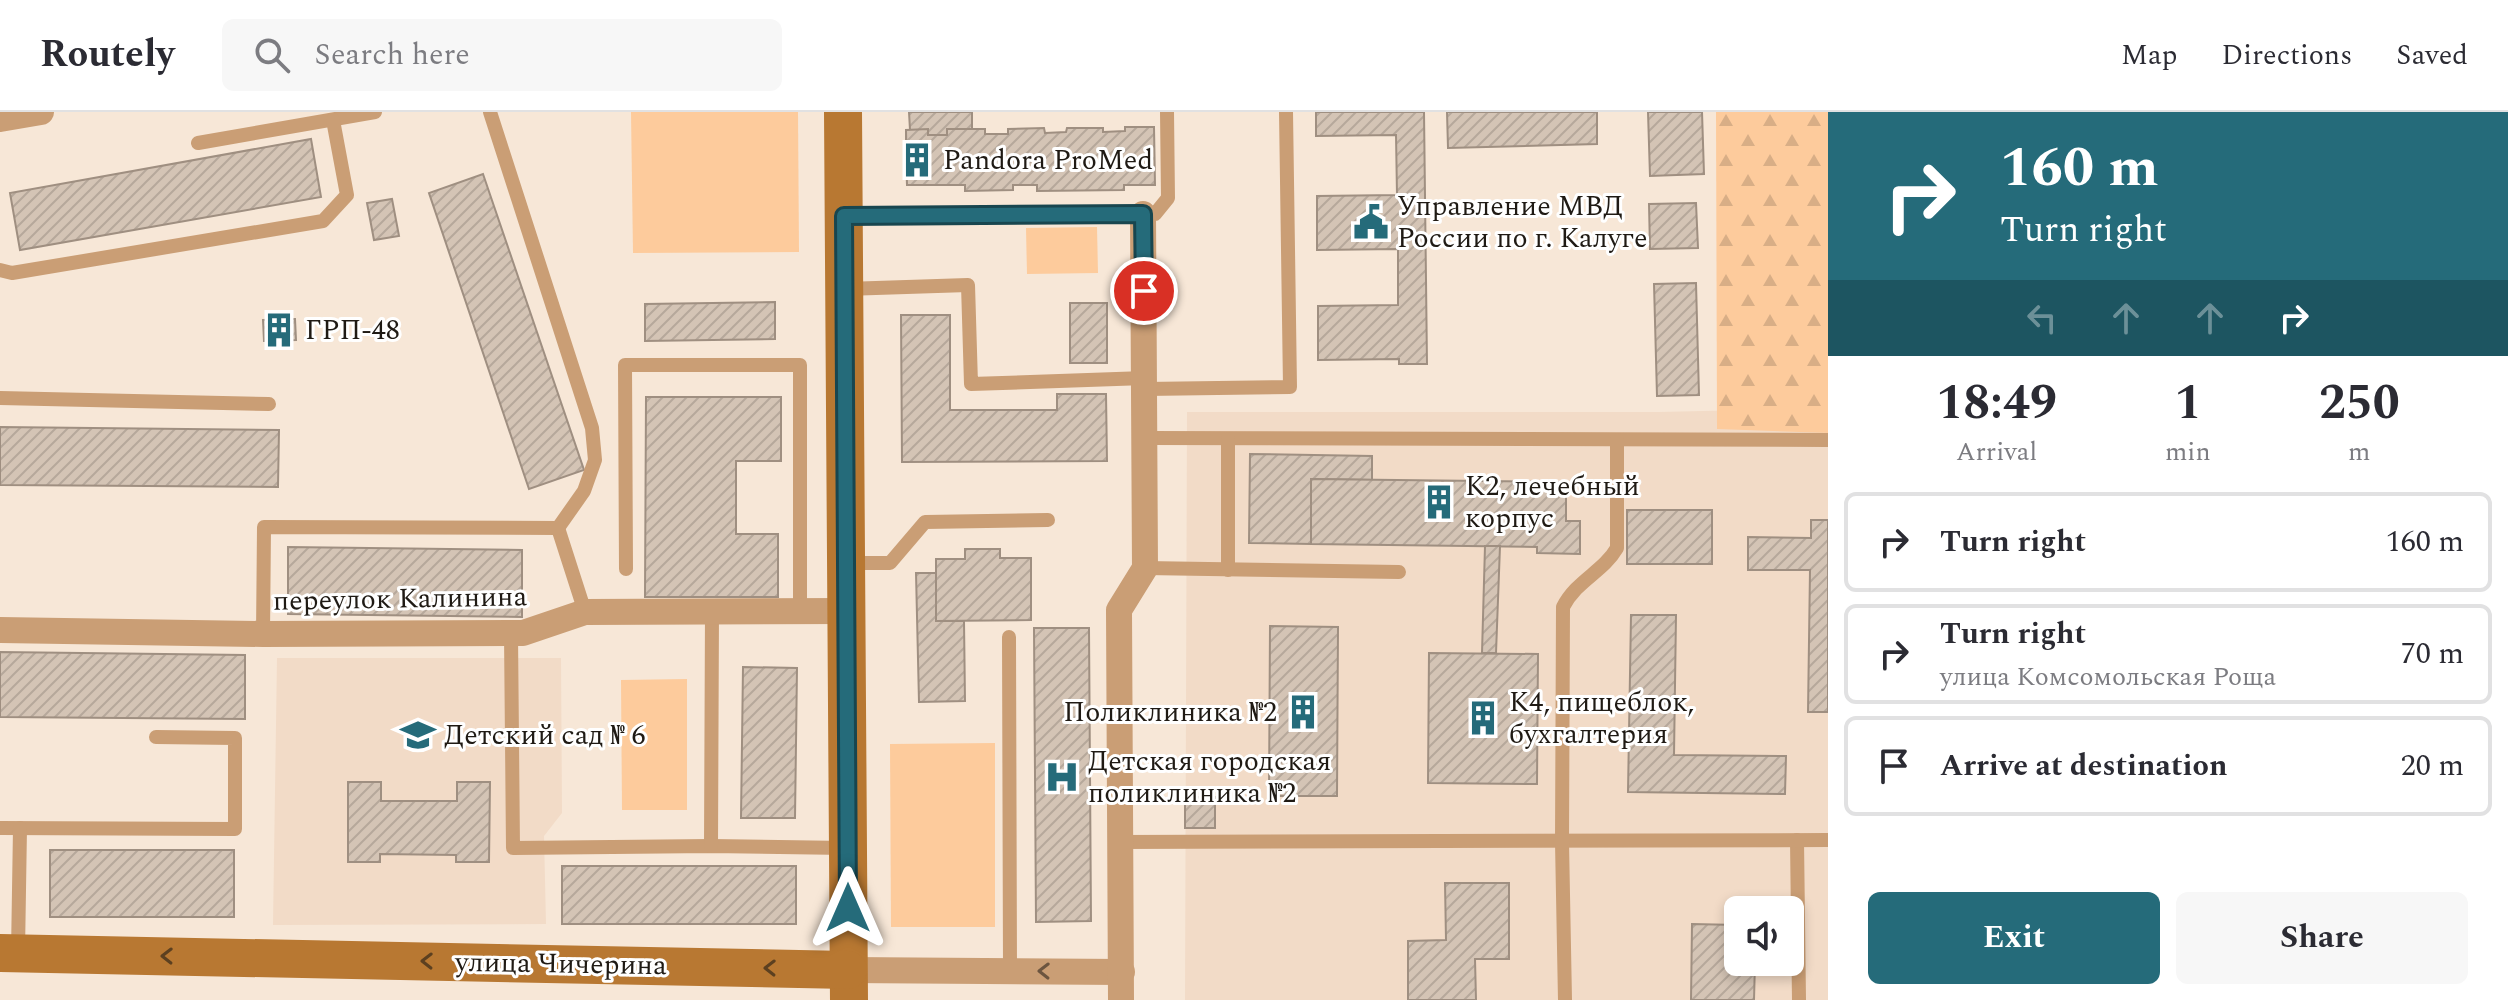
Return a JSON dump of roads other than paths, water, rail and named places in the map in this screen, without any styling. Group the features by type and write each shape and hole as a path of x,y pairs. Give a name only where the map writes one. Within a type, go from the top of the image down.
{"street":[{"path":"0,119 41,112"},
{"path":"843,112 848,985"},
{"path":"1121,1000 1119,610 1145,568 1143,214"},
{"name":"переулок Калинина","path":"0,630 511,634 523,633 585,612 847,611"},
{"name":"улица Чичерина","path":"9,953 848,985 1010,970 1122,972"}],"lane":[{"path":"198,143 375,112"},
{"path":"490,112 592,428 595,460 584,491 558,528"},
{"path":"844,216 1155,214 1168,198 1167,112"},
{"path":"845,289 968,285 971,384 1290,387 1286,112"},
{"path":"0,270 12,273 323,221 347,195 333,120"},
{"path":"626,569 625,365 800,365 800,610"},
{"path":"0,398 269,404"},
{"path":"1146,438 1828,440"},
{"path":"1228,439 1228,570"},
{"path":"1565,1000 1563,607 1571,592 1610,560 1617,548 1617,440"},
{"path":"846,563 890,563 925,522 1048,520"},
{"path":"263,634 264,527 558,528"},
{"path":"558,528 585,612"},
{"path":"1145,568 1399,572"},
{"path":"711,846 712,611"},
{"path":"511,634 513,848 848,848"},
{"path":"1009,637 1010,970"},
{"path":"0,828 235,829 235,738 156,737"},
{"path":"9,953 20,828"},
{"path":"1797,840 1799,1000"},
{"path":"1118,842 1828,840"}],"place":[{"name":"Pandora ProMed","path":"917,160"},
{"name":"Управление МВД России по г. Калуге","path":"1371,222"},
{"name":"ГРП-48","path":"279,330"},
{"name":"К2, лечебный корпус","path":"1439,502"},
{"name":"Поликлиника №2","path":"1303,712"},
{"name":"К4, пищеблок, бухгалтерия","path":"1483,718"},
{"name":"Детский сад № 6","path":"418,735"},
{"name":"Детская городская поликлиника №2","path":"1062,777"}]}
